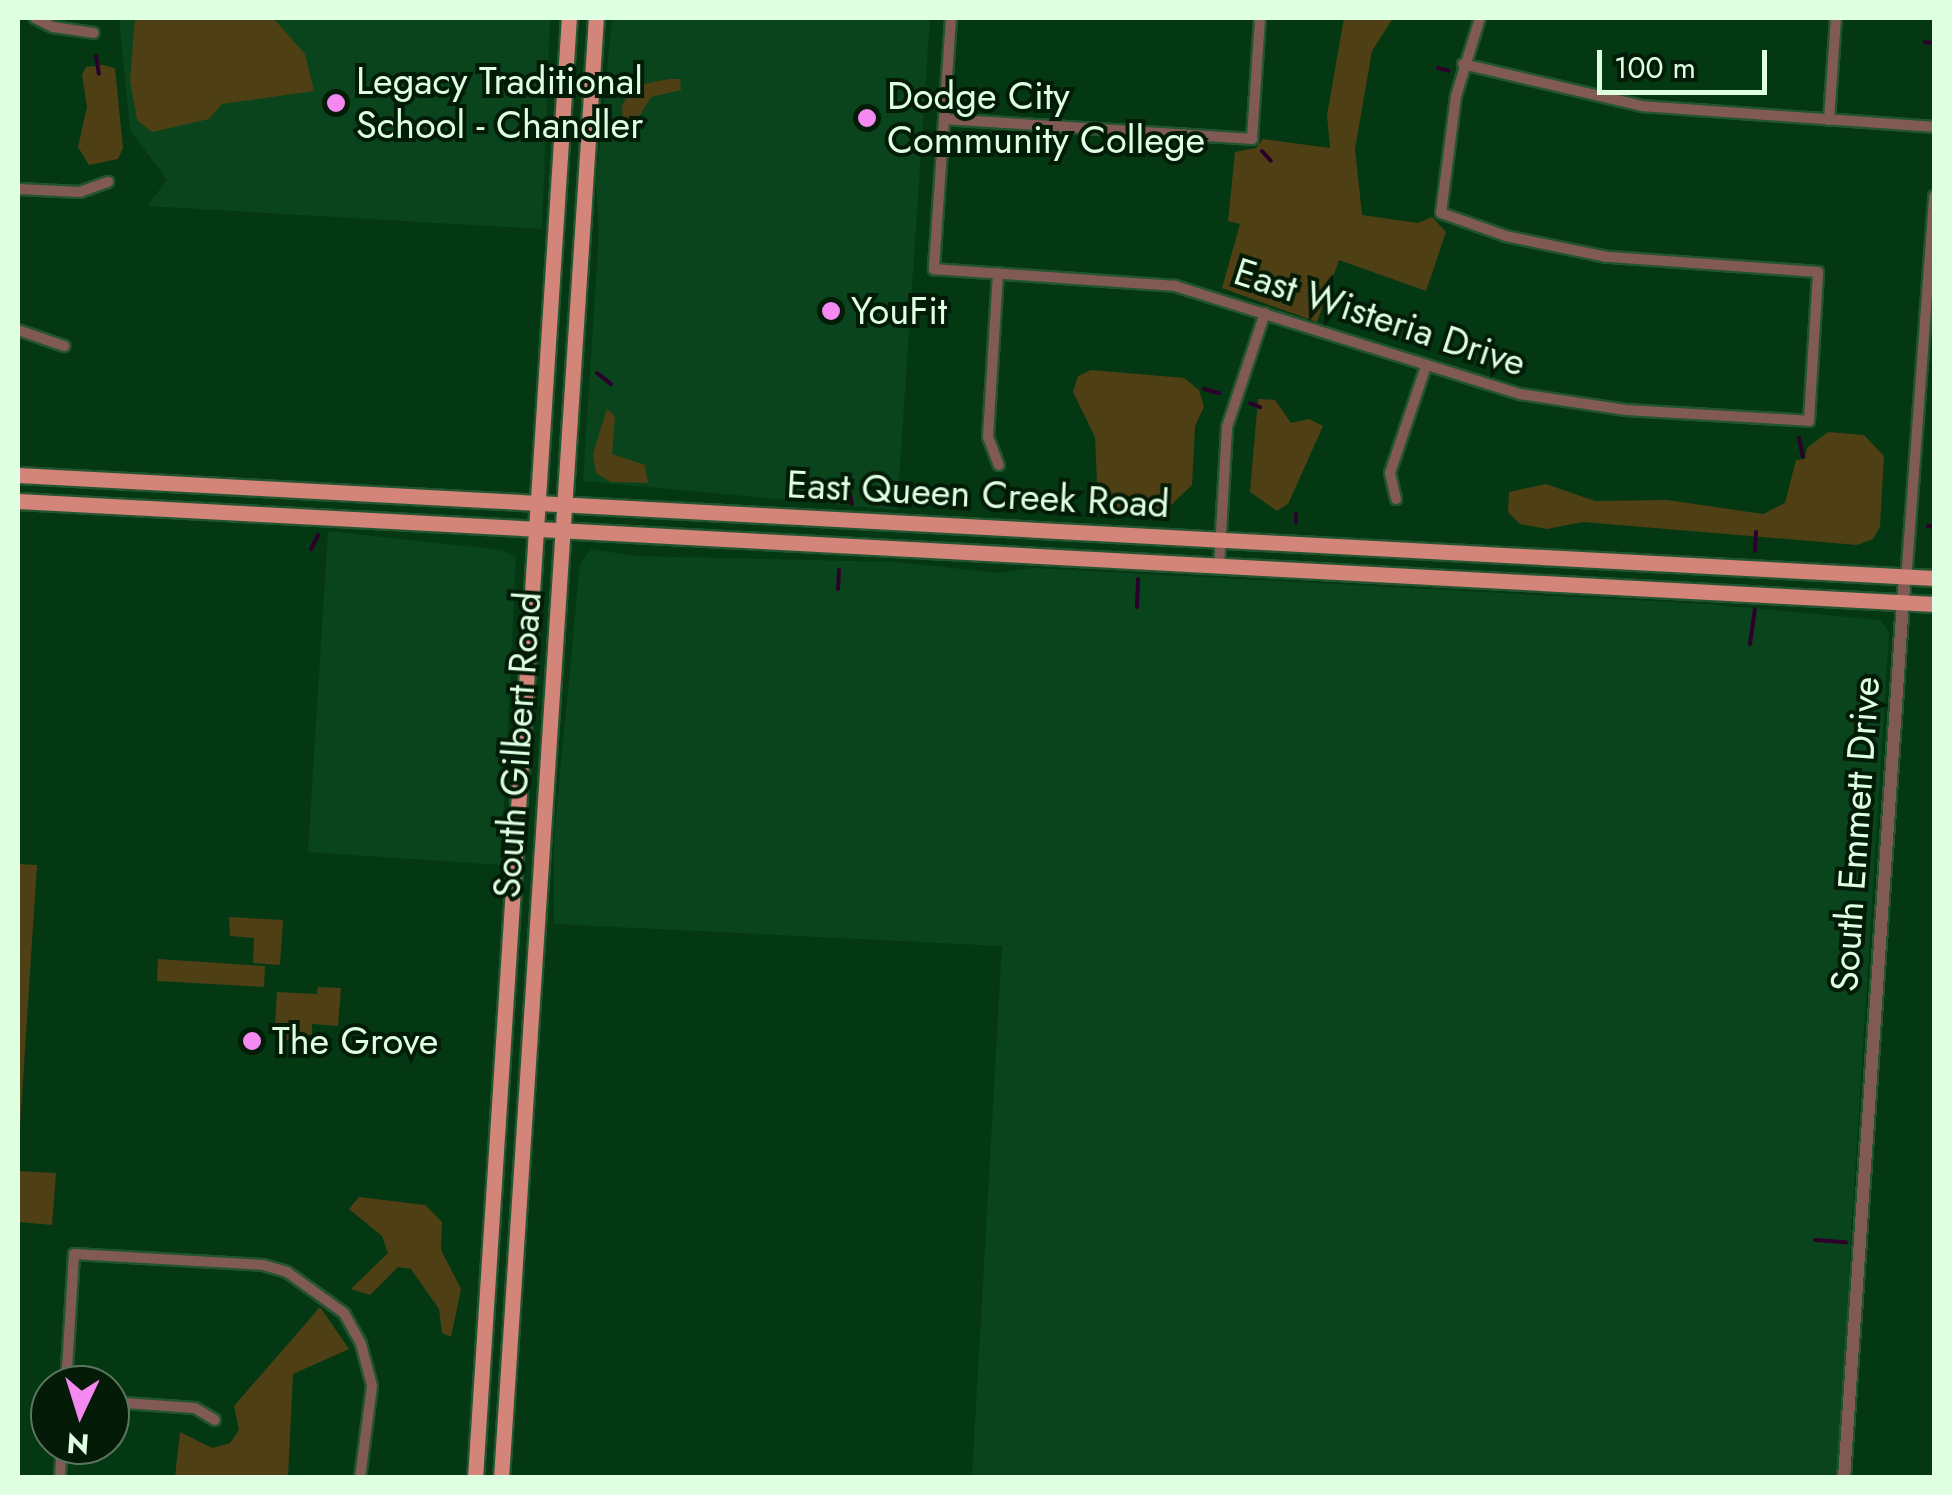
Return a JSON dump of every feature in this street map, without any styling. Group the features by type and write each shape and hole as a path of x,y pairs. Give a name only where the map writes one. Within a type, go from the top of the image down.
{"main road":[{"name":"South Gilbert Road","path":"475,1478 532,533 568,18"},
{"name":"South Gilbert Road","path":"501,1478 596,18"},
{"name":"East Queen Creek Road","path":"18,475 1220,540 1903,589 1934,604"},
{"name":"East Queen Creek Road","path":"18,501 564,535 1219,567 1903,589 1934,578"},
{"path":"876,549 877,523"},
{"path":"514,854 540,856"},
{"path":"494,1176 521,1178"}],"street":[{"path":"35,18 53,28 94,33"},
{"path":"951,18 944,119 1252,140 1260,18"},
{"path":"1480,18 1463,64 1615,102 1934,127"},
{"path":"1829,120 1836,18"},
{"name":"East Wisteria Drive","path":"944,119 934,269 1176,286 1265,312 1425,369 1568,403 1808,421 1818,272 1606,257 1506,236 1441,212 1463,64"},
{"path":"18,189 80,192 108,182"},
{"name":"South Emmett Drive","path":"1844,1478 1903,589 1931,292 1934,196"},
{"path":"998,273 988,437 1000,464"},
{"path":"1219,567 1230,408 1265,312"},
{"path":"18,330 64,346"},
{"path":"1396,499 1390,473 1425,369"},
{"path":"67,1365 74,1254 263,1264 311,1285 353,1328 372,1386 360,1478"},
{"path":"130,1403 195,1408 215,1420"}],"shaded area":[{"path":"119,18 550,18 542,229 147,206 167,180 130,130"},
{"path":"135,18 273,18 305,54 314,91 222,104 209,119 152,132 137,120 130,80"},
{"path":"612,18 930,18 897,510 583,481 599,232 596,184"},
{"path":"1344,18 1393,18 1372,51 1355,149 1362,215 1418,223 1432,217 1446,232 1426,291 1339,260 1317,322 1222,288 1240,224 1228,221 1235,152 1256,148 1263,139 1330,148 1327,115"},
{"path":"86,67 115,68 123,148 118,159 89,165 78,147 87,107 82,75"},
{"path":"680,79 681,90 651,97 631,130 623,130 622,106 633,86"},
{"path":"1091,370 1184,378 1199,390 1204,407 1195,426 1192,485 1169,507 1121,513 1098,504 1095,437 1073,392 1078,376"},
{"path":"1258,399 1275,400 1291,423 1309,419 1323,426 1288,504 1277,511 1250,492"},
{"path":"607,409 615,416 612,454 645,465 648,483 611,482 596,473 593,453"},
{"path":"1828,432 1864,435 1884,456 1880,527 1873,539 1857,545 1583,522 1547,529 1520,524 1508,512 1509,492 1546,484 1595,501 1667,500 1763,514 1785,503 1796,460 1805,459 1807,448"},
{"path":"328,531 503,550 516,558 501,865 308,852"},
{"path":"591,549 634,556 896,562 999,573 1034,568 1709,604 1880,620 1889,633 1849,1269 1857,1274 1844,1477 972,1477 1002,946 554,924 554,837 580,564"},
{"path":"18,864 37,865 19,1142 18,1142"},
{"path":"229,917 283,920 280,965 253,963 254,938 230,936"},
{"path":"158,959 265,966 264,987 157,981"},
{"path":"318,987 341,988 338,1026 312,1024 312,1035 292,1036 282,1045 283,1026 275,1025 277,992 317,994"},
{"path":"18,1171 56,1173 52,1225 18,1222"},
{"path":"359,1197 425,1205 442,1222 441,1250 461,1289 451,1337 442,1333 439,1309 411,1269 398,1267 370,1295 351,1289 388,1253 382,1236 349,1209"},
{"path":"320,1307 349,1349 293,1374 288,1477 175,1477 180,1432 212,1448 230,1443 239,1430 234,1406"}],"waterway":[{"path":"1925,42 1930,43"},
{"path":"96,56 99,74"},
{"path":"1438,68 1449,71"},
{"path":"1262,151 1271,161"},
{"path":"597,373 611,384"},
{"path":"1204,389 1219,393"},
{"path":"1250,403 1260,407"},
{"path":"1799,438 1803,457"},
{"path":"849,490 852,504"},
{"path":"1296,514 1296,522"},
{"path":"1928,526 1934,527"},
{"path":"1755,551 1756,532"},
{"path":"311,549 318,535"},
{"path":"838,589 839,570"},
{"path":"1137,607 1138,579"},
{"path":"1750,644 1755,609"},
{"path":"1815,1240 1846,1242"}],"place":[{"name":"Legacy Traditional School - Chandler","path":"336,103"},
{"name":"Dodge City Community College","path":"867,118"},
{"name":"YouFit","path":"831,311"},
{"name":"The Grove","path":"252,1041"}]}
